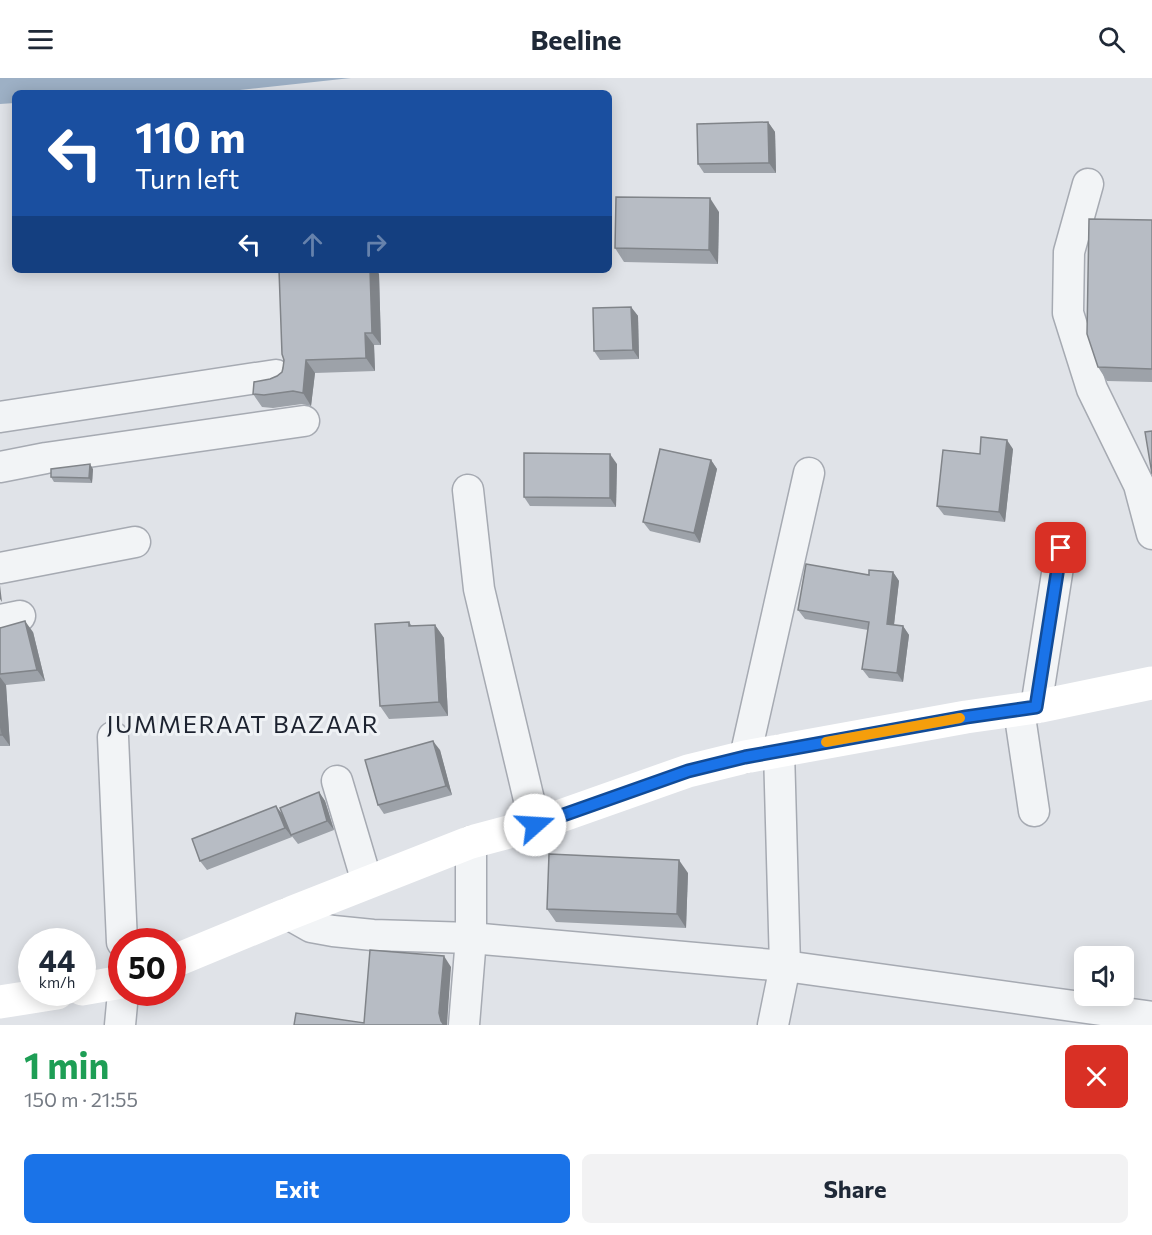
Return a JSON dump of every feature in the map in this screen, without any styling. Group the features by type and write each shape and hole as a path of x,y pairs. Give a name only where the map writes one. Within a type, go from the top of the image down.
{"main road":[{"path":"186,956 471,842 535,825 688,771 745,757 966,717 1028,709 1152,683"},
{"path":"0,1002 18,999"}],"street":[{"path":"1088,184 1069,252 1068,314 1092,389 1139,485 1152,534"},
{"path":"0,417 276,375"},
{"path":"0,467 58,456 304,421"},
{"path":"745,757 808,473"},
{"path":"468,490 479,589 535,825"},
{"path":"0,568 135,542"},
{"path":"1034,812 1028,709 1061,548"},
{"path":"113,737 121,928"},
{"path":"773,1025 785,966 779,751"},
{"path":"337,782 367,882"},
{"path":"464,1025 471,938 471,842"},
{"path":"288,914 311,927 333,931 374,935 471,938 785,966 1152,1017"},
{"path":"120,1025 122,1006"}],"water":[{"path":"0,78 351,78 240,90 12,90 12,103 0,104"}],"building":[{"path":"768,122 769,163 698,164 697,124"},
{"path":"616,197 710,198 709,250 615,248"},
{"path":"1089,219 1152,220 1152,369 1098,367 1087,334"},
{"path":"279,273 370,273 372,333 365,333 366,358 306,360 303,393 293,391 264,395 253,394 254,382 270,379 282,372 284,360"},
{"path":"631,307 633,350 594,351 593,308"},
{"path":"1152,431 1152,474 1145,432"},
{"path":"981,437 1007,440 999,512 937,506 943,450 980,454"},
{"path":"660,449 711,460 694,533 643,522"},
{"path":"524,453 610,454 610,498 524,497"},
{"path":"90,464 89,478 51,477 51,469"},
{"path":"806,564 869,575 869,570 893,572 887,624 903,626 897,673 862,669 869,622 798,610"},
{"path":"25,621 37,670 0,674 0,628"},
{"path":"409,622 409,626 435,625 439,702 380,706 375,624"},
{"path":"0,704 2,735 0,735"},
{"path":"433,741 446,786 378,805 365,760"},
{"path":"319,792 327,821 291,835 280,808"},
{"path":"276,806 285,828 200,861 192,839"},
{"path":"549,854 679,860 677,914 547,909"},
{"path":"370,950 444,956 439,1013 444,1025 294,1025 296,1013 364,1023"}],"slow traffic":[{"path":"826,742 960,718"}],"district":[{"name":"JUMMERAAT BAZAAR","path":"243,725"}],"route":[{"path":"535,825 688,771 745,757 966,717 1036,707 1061,548"}]}
